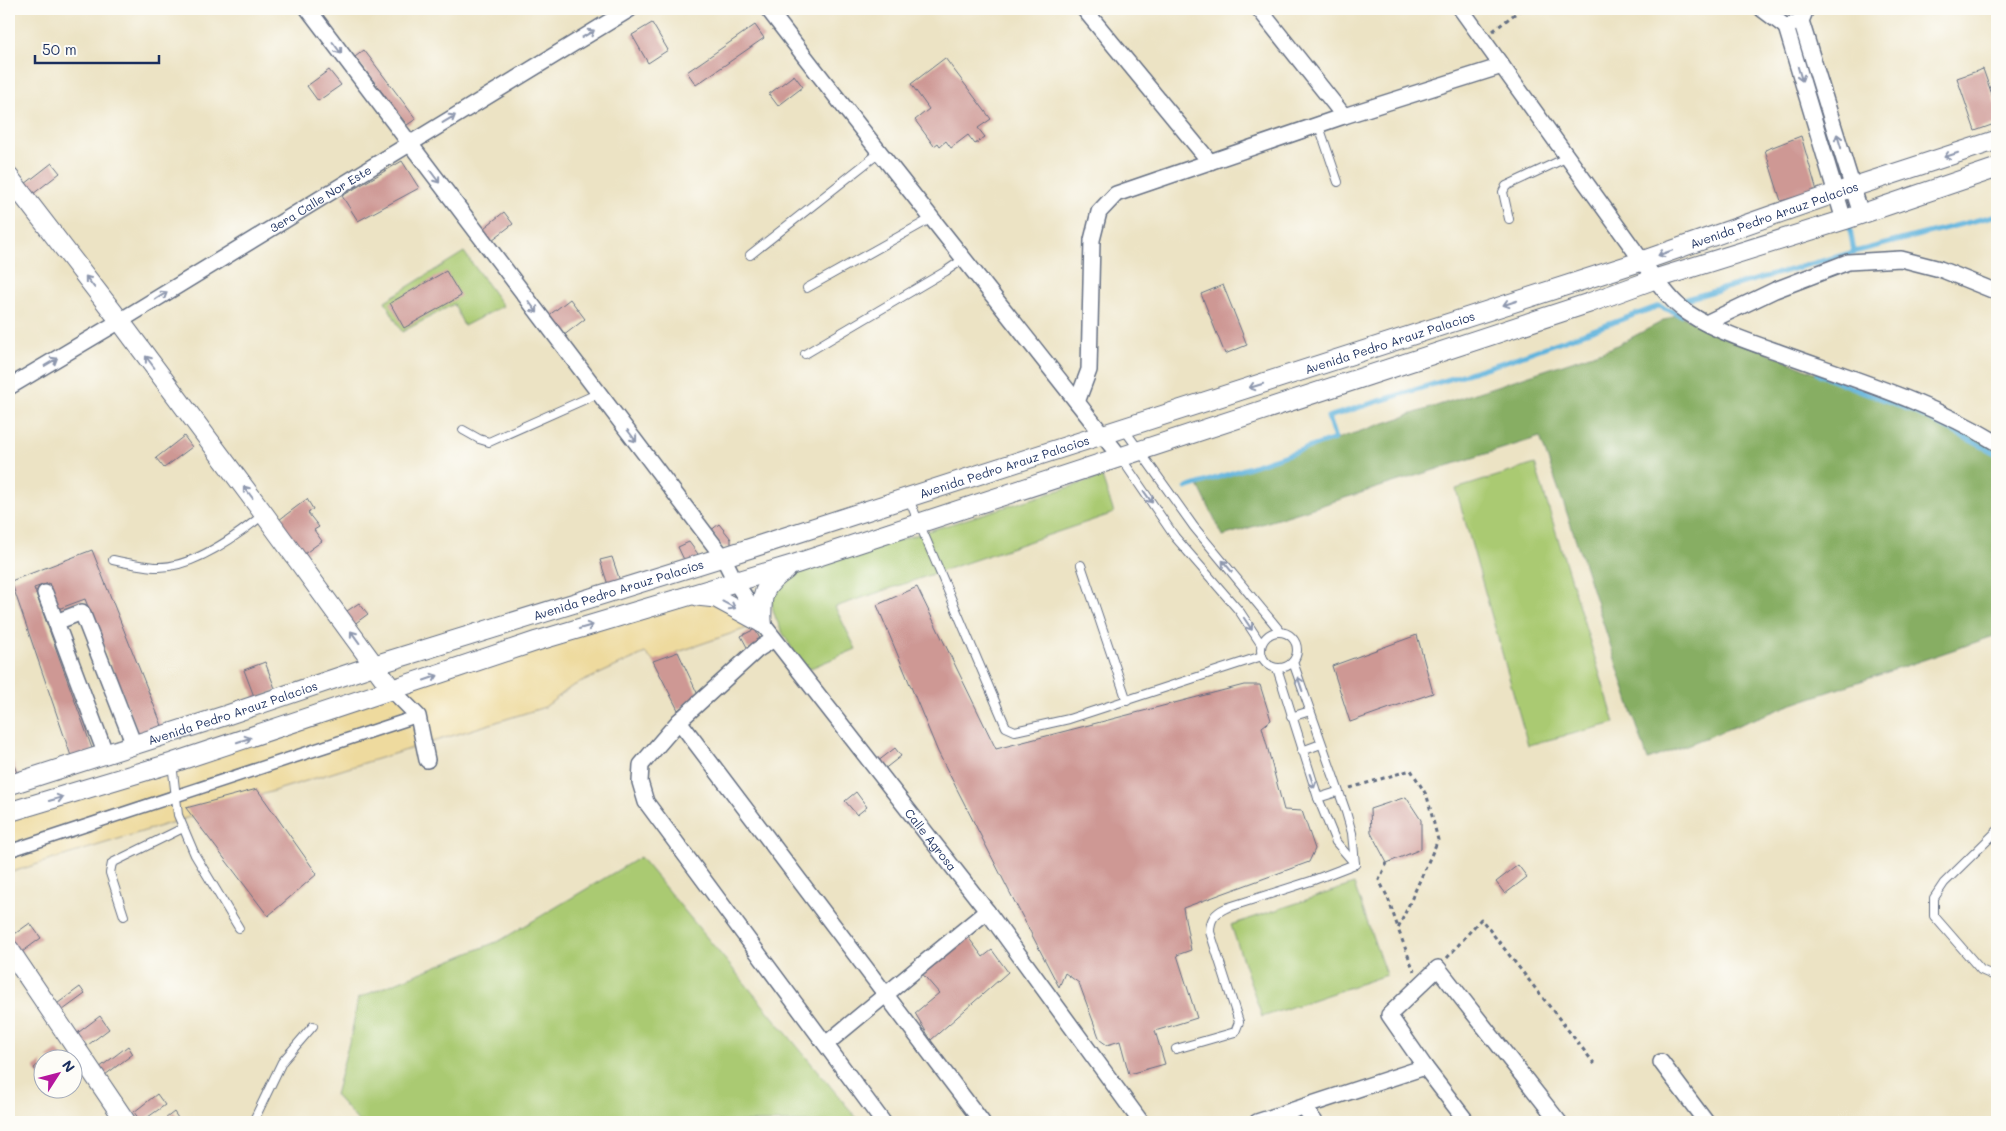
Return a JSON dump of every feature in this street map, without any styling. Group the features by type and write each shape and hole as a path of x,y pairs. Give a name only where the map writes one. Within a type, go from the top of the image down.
{"street":[{"name":"Calle Agrosa","path":"308,9 723,557 736,583 762,623 987,911 1141,1122"},
{"name":"3era Calle Nor Este","path":"9,387 630,9"},
{"path":"768,9 879,153 965,258 1120,456"},
{"path":"1084,9 1210,162"},
{"path":"1259,9 1344,116"},
{"path":"1461,9 1655,279 1678,306 1706,323 1755,344 1920,403 1979,432 1997,444"},
{"path":"1762,9 1786,27 1845,190"},
{"path":"1786,27 1804,15 1853,217"},
{"path":"1077,402 1089,370 1092,240 1099,212 1116,194 1320,126 1344,116 1502,66"},
{"name":"Avenida Pedro Arauz Palacios","path":"9,785 106,755 375,665 723,557 1642,261 1845,190 1997,140"},
{"name":"Avenida Pedro Arauz Palacios","path":"9,812 172,763 537,642 736,583 1655,279 1853,217 1997,168"},
{"path":"9,177 120,321 393,691 418,716 427,760"},
{"path":"1706,323 1775,290 1848,262 1901,259 1940,269 1997,292"},
{"path":"1465,317 1470,341"},
{"path":"1285,376 1293,399"},
{"path":"694,596 716,598 762,623 763,592 769,582 794,564"},
{"path":"45,593 106,755"},
{"path":"56,622 82,612 134,745"},
{"path":"531,616 537,642"},
{"path":"774,639 757,650 679,722 640,765 640,782 646,802 883,1122"},
{"path":"9,851 418,716"},
{"path":"214,719 221,747"},
{"path":"679,722 982,1122"},
{"path":"83,762 90,789"},
{"path":"826,1044 987,911"},
{"path":"9,949 126,1122"},
{"path":"1467,1122 1425,1067 1389,1015 1438,968 1559,1122"},
{"path":"1661,1062 1706,1122"},
{"path":"1257,1122 1425,1067"},
{"path":"1304,1107 1315,1122"}],"lane":[{"path":"1320,126 1338,182"},
{"path":"750,254 879,153"},
{"path":"1509,218 1503,192 1506,186 1568,157"},
{"path":"807,288 932,218"},
{"path":"805,354 965,258"},
{"path":"464,430 479,439 489,442 599,393"},
{"path":"1120,456 1174,537 1240,612 1261,644 1262,656 1265,662 1277,668 1286,667 1293,662 1298,650 1292,637 1280,631 1194,527 1123,427"},
{"path":"908,497 1008,729 1014,731 1068,719 1262,656"},
{"path":"113,560 156,567 176,565 200,557 264,514"},
{"path":"1081,565 1127,701"},
{"path":"1261,644 1272,632 1280,631"},
{"path":"1293,662 1352,833 1355,864"},
{"path":"1277,668 1318,798 1336,842 1355,864"},
{"path":"1292,717 1310,711"},
{"path":"1302,751 1321,744"},
{"path":"172,763 178,814 183,828 195,855 240,928"},
{"path":"1318,798 1338,792"},
{"path":"124,916 110,873 112,863 183,828"},
{"path":"1997,831 1944,883 1934,898 1934,916 1981,970 1997,977"},
{"path":"1176,1049 1235,1032 1239,1022 1210,932 1213,916 1226,908 1311,881 1355,864"},
{"path":"253,1122 282,1062 313,1026"}],"path":[{"path":"1483,39 1521,9"},
{"path":"1338,792 1411,770 1426,796 1438,840 1398,928"},
{"path":"1387,863 1380,880 1420,986"},
{"path":"1438,968 1481,919 1597,1067"}],"green space":[{"path":"464,252 503,306 464,326 454,304 402,332 385,301"},
{"path":"1677,314 1828,378 1997,446 1997,635 1790,705 1648,760 1569,519 1540,437 1223,536 1198,485 1611,348"},
{"path":"1535,464 1615,723 1528,745 1456,489"},
{"path":"1102,477 1114,513 835,607 856,649 806,670 780,628 772,604 772,593 776,584 793,573"},
{"path":"640,857 860,1122 359,1122 335,1095 352,1031 358,998 501,940"},
{"path":"1354,884 1386,975 1262,1017 1231,925"}],"sand":[{"path":"694,596 762,623 678,652 656,664 645,653 571,687 545,707 9,873 9,811"}],"building":[{"path":"652,23 668,50 648,63 632,35"},
{"path":"755,25 764,38 696,85 687,72"},
{"path":"364,50 416,119 407,125 355,57"},
{"path":"945,58 991,119 978,128 985,137 975,144 968,135 951,148 946,141 940,146 938,143 934,146 915,120 929,109 911,84"},
{"path":"1983,69 1997,109 1997,123 1975,131 1957,78"},
{"path":"329,70 341,85 318,101 307,86"},
{"path":"794,75 803,87 778,106 769,94"},
{"path":"1801,136 1817,191 1781,201 1765,150"},
{"path":"402,161 419,188 358,221 342,196"},
{"path":"52,163 60,173 33,194 25,184"},
{"path":"504,212 513,224 488,243 479,232"},
{"path":"446,271 461,296 404,328 390,303"},
{"path":"1223,285 1247,345 1225,354 1201,294"},
{"path":"570,299 585,319 563,336 548,316"},
{"path":"184,436 192,447 164,468 156,458"},
{"path":"307,499 313,509 308,513 319,527 314,530 322,541 300,557 275,523"},
{"path":"719,524 731,539 731,548 722,546 710,531"},
{"path":"689,542 698,554 697,559 686,564 678,547"},
{"path":"92,550 163,728 139,736 85,599 58,609 49,583 34,588 93,751 72,759 11,581"},
{"path":"612,557 620,581 608,585 600,560"},
{"path":"917,587 996,749 1244,685 1260,685 1271,720 1262,727 1284,810 1302,811 1315,849 1309,862 1183,908 1191,950 1177,955 1197,1018 1155,1031 1165,1064 1129,1074 1120,1041 1107,1045 1100,1040 1079,983 1065,973 1059,987 1007,887 938,752 877,605"},
{"path":"359,603 368,614 353,625 344,613"},
{"path":"755,629 763,645 748,649 741,636"},
{"path":"1417,635 1433,693 1350,722 1332,666"},
{"path":"678,652 698,695 678,710 653,661"},
{"path":"265,662 276,691 255,699 244,670"},
{"path":"895,748 901,756 883,770 877,762"},
{"path":"9,754 18,775 9,778"},
{"path":"257,789 317,874 268,916 186,808"},
{"path":"856,792 867,807 857,815 845,801"},
{"path":"1406,797 1421,820 1421,849 1387,863 1371,833 1370,809"},
{"path":"1518,865 1527,877 1505,894 1496,882"},
{"path":"30,923 41,938 18,955 9,943 9,938"},
{"path":"965,933 983,957 992,950 1008,972 931,1040 915,1013 939,993 920,971"},
{"path":"80,987 85,994 59,1013 54,1006"},
{"path":"100,1016 109,1029 84,1048 75,1035"},
{"path":"128,1046 133,1054 105,1075 99,1068"},
{"path":"157,1094 165,1105 141,1122 134,1112"},
{"path":"174,1112 180,1121 161,1122"}],"waterway":[{"path":"1849,223 1854,252 1997,215"},
{"path":"1686,299 1854,252"},
{"path":"1186,488 1335,439 1328,417 1504,362 1659,306 1681,315"},
{"path":"1818,374 1915,412 1997,454"}]}
